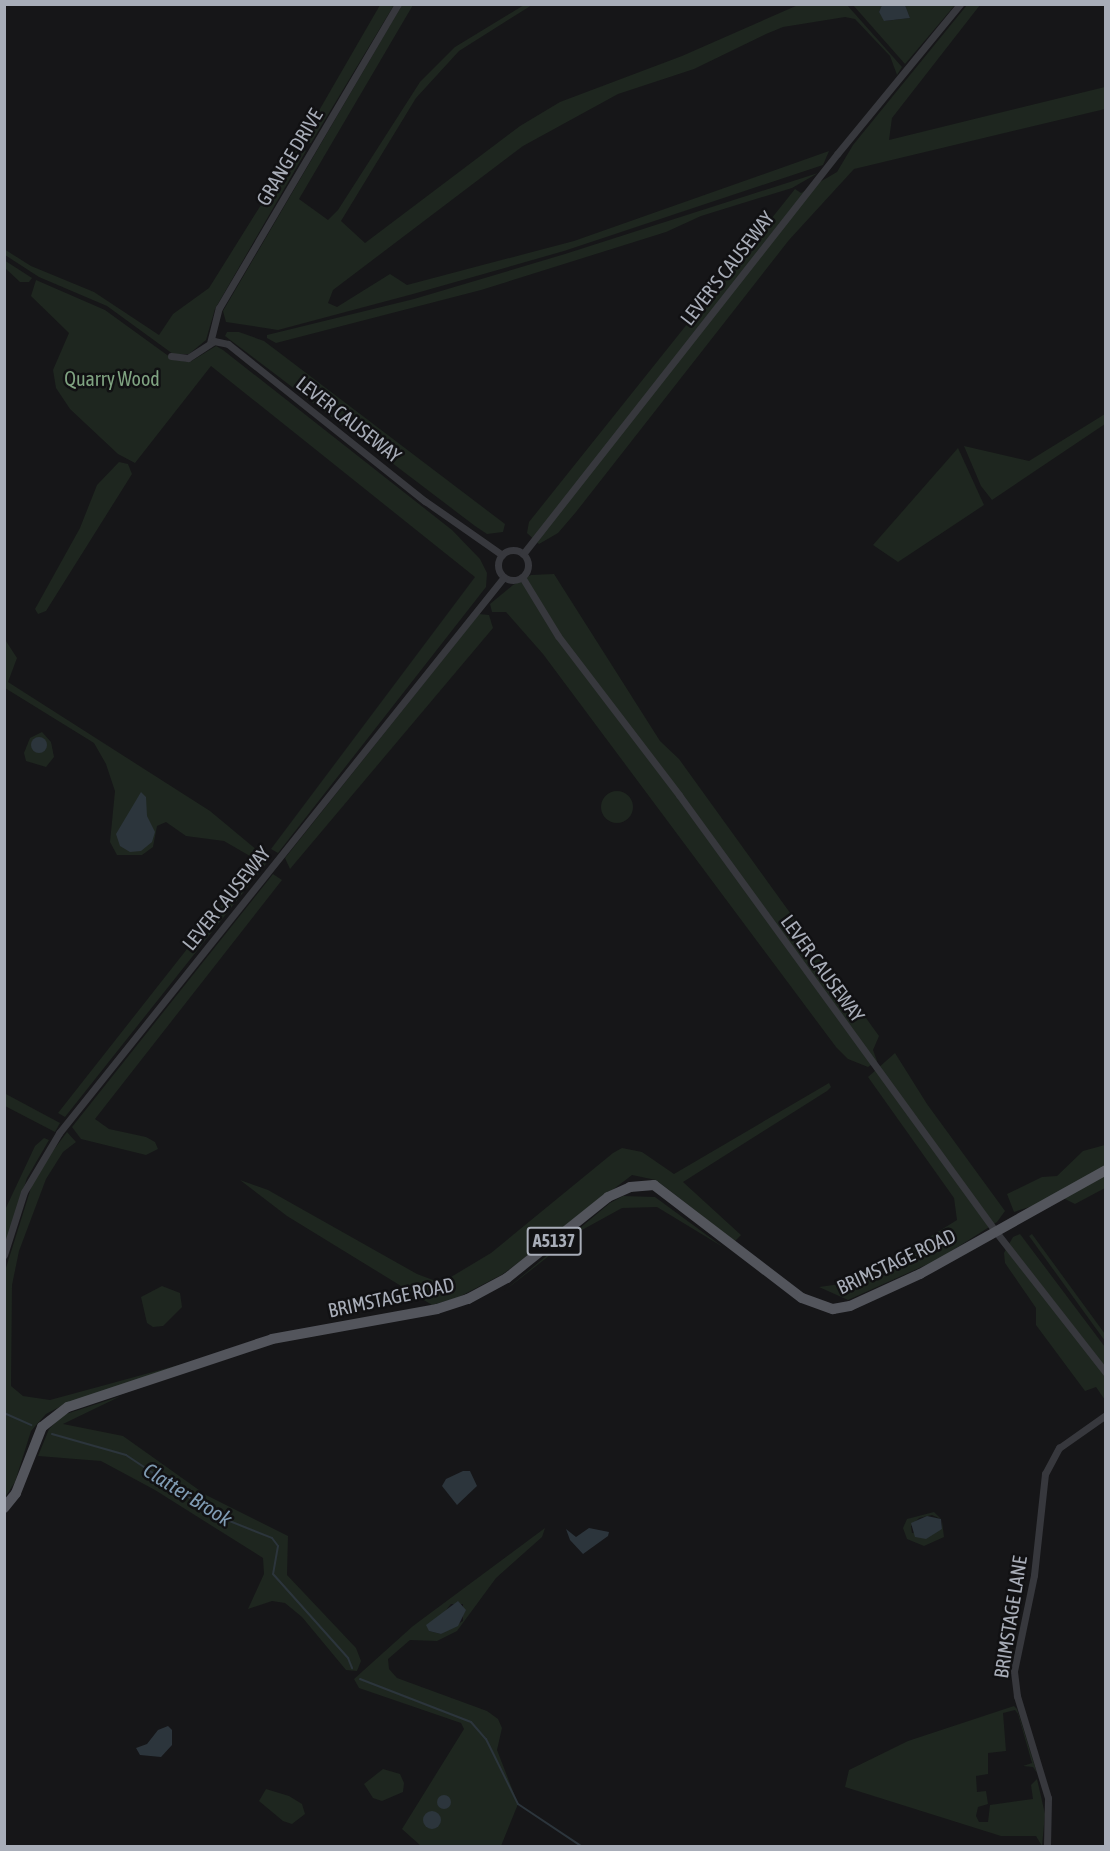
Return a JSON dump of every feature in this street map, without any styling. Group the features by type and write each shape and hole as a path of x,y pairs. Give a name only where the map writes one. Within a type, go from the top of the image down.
{"main road":[{"name":"BRIMSTAGE ROAD","path":"4,1508 16,1493 42,1427 68,1407 272,1339 437,1309 468,1299 507,1278 608,1197 630,1187 654,1185 802,1298 833,1309 850,1306 920,1274 1106,1170"}],"street":[{"name":"GRANGE DRIVE","path":"210,343 216,328 219,308 398,4"},
{"name":"LEVER'S CAUSEWAY","path":"523,555 837,154 960,4"},
{"name":"LEVER CAUSEWAY","path":"216,328 228,344 425,501 502,555"},
{"path":"171,356 188,358 210,343 228,344"},
{"path":"515,551 523,555 527,569 522,577 504,577 498,569 502,555 515,551"},
{"name":"LEVER CAUSEWAY","path":"4,1255 24,1192 59,1133 504,577"},
{"name":"LEVER CAUSEWAY","path":"522,577 558,636 679,795 996,1232 1106,1373"},
{"name":"BRIMSTAGE LANE","path":"1047,1846 1048,1798 1017,1696 1014,1671 1034,1575 1045,1474 1059,1448 1106,1415"}],"green space":[{"path":"380,5 394,5 311,143 307,144 302,140"},
{"path":"402,5 413,5 299,199 328,220 338,210 420,82 455,47 524,5 532,5 459,51 416,98 341,221 365,243 520,126 560,102 682,56 798,5 847,5 902,67 897,75 890,56 855,19 845,17 783,27 694,69 618,94 523,146 333,290 328,303 337,307 390,274 407,285 574,241 829,151 823,165 564,251 278,330 226,322 223,311"},
{"path":"853,5 882,5 879,12 885,21 910,18 905,5 955,5 905,64"},
{"path":"967,5 980,5 892,118 889,140 1105,87 1105,109 854,169 789,240 576,512 558,533 539,544 527,533 529,522 795,189 801,193 837,172 853,145"},
{"path":"299,144 306,151 215,309 206,340 189,354 173,354 107,306 39,277 5,255 4,249 31,266 94,292 159,335 173,314 209,288"},
{"path":"818,173 792,188 701,216 666,232 481,290 276,343 267,338 267,335 414,299 565,254"},
{"path":"4,260 32,278 29,282 20,282 5,268"},
{"name":"Quarry Wood","path":"36,280 105,310 174,360 190,362 216,346 223,350 452,530 480,559 487,573 486,587 278,853 271,849 475,577 211,366 135,463 118,454 70,409 56,388 53,370 69,333 31,296"},
{"path":"227,332 239,332 264,341 505,524 503,532 487,534 475,526 225,336"},
{"path":"1105,414 1105,424 992,500 981,486 964,446 1029,461"},
{"path":"958,448 984,505 898,562 873,545"},
{"path":"119,462 128,464 132,474 46,611 38,614 35,609 80,528 97,485"},
{"path":"554,574 660,741 679,759 879,1036 873,1050 877,1061 868,1067 848,1059 836,1047 543,654 506,612 492,612 490,604 513,585 531,575"},
{"path":"479,614 489,615 493,628 290,869 285,858"},
{"path":"4,638 17,658 8,682 210,811 269,860 65,1117 58,1113 257,860 224,841 186,836 166,822 157,826 153,847 142,855 117,855 110,842 115,791 106,764 94,743 5,688"},
{"path":"42,732 51,742 54,757 46,767 26,761 24,753 30,738"},
{"path":"617,791 628,796 633,807 628,818 617,823 606,818 601,807 606,796"},
{"path":"273,874 282,880 95,1119 109,1129 146,1137 155,1142 158,1149 146,1155 81,1139 72,1127"},
{"path":"895,1053 927,1104 1005,1211 997,1222 939,1259 848,1300 819,1287 848,1283 878,1269 957,1220 954,1198 868,1077"},
{"path":"829,1083 831,1087 827,1091 683,1182 741,1235 735,1241 656,1180 632,1175 503,1274 457,1298 432,1305 287,1216 240,1180 268,1190 417,1274 433,1280 446,1280 491,1253 622,1148 642,1152 674,1174"},
{"path":"4,1093 60,1123 55,1132 5,1106"},
{"path":"67,1132 76,1142 63,1152 46,1179 19,1251 12,1285 11,1386 23,1396 50,1400 186,1363 65,1404 46,1414 31,1431 15,1482 4,1499 5,1271 35,1175"},
{"path":"44,1138 49,1140 27,1178 5,1246 4,1212 35,1146"},
{"path":"1105,1145 1105,1188 1075,1204 1061,1197 1014,1212 1007,1194 1042,1177 1057,1176 1083,1151"},
{"path":"623,1196 655,1197 723,1247 657,1207 622,1208 582,1230 503,1292 610,1203"},
{"path":"1020,1234 1105,1347 1105,1400 1096,1387 1085,1391 1036,1325 1036,1308 1005,1263 1004,1253 1013,1237"},
{"path":"1032,1234 1105,1334 1105,1341 1029,1236"},
{"path":"162,1286 180,1293 182,1307 163,1326 153,1327 147,1323 141,1297"},
{"path":"121,1396 63,1424 123,1436 206,1495 288,1536 287,1575 356,1648 361,1661 357,1671 346,1670 302,1617 285,1603 272,1601 248,1609 264,1574 263,1558 155,1490 101,1461 38,1456 49,1429 63,1415"},
{"path":"934,1512 941,1519 932,1515 919,1518 911,1526 912,1533 942,1529 942,1521 944,1537 924,1546 907,1539 903,1528 907,1519"},
{"path":"545,1528 542,1537 496,1578 457,1631 437,1641 410,1640 388,1659 389,1669 397,1678 487,1711 498,1719 502,1728 497,1750 518,1804 501,1846 421,1846 402,1829 464,1729 461,1723 359,1688 354,1679 413,1626","holes":["451,1604 463,1604 463,1621 441,1634 429,1631"]},
{"path":"1014,1706 1017,1709 1037,1773 1033,1767 1023,1766 1032,1763 1018,1714 1015,1710 1003,1713 1006,1751 988,1753 988,1774 976,1776 977,1792 986,1791 988,1804 978,1807 976,1816 979,1822 988,1822 990,1805 1033,1799 1031,1785 1037,1779 1045,1814 1042,1846 1036,1836 1001,1836 845,1787 849,1770 908,1741"},
{"path":"383,1769 400,1774 404,1783 403,1792 382,1801 373,1798 364,1784"},
{"path":"266,1789 289,1796 302,1804 305,1814 292,1824 283,1821 259,1801"}],"shaded area":[{"path":"882,5 905,5 910,18 884,21 879,12"},
{"path":"36,737 42,737 47,745 45,751 36,753 31,748 31,742"},
{"path":"141,792 146,797 147,816 155,832 152,842 141,851 130,852 120,846 116,834"},
{"path":"463,1471 470,1471 477,1486 457,1505 442,1486 446,1479"},
{"path":"927,1516 941,1519 942,1529 926,1539 915,1537 911,1523"},
{"path":"589,1528 609,1532 608,1536 583,1554 570,1540 566,1529 576,1537"},
{"path":"458,1601 466,1610 458,1626 441,1634 429,1631 426,1625"},
{"path":"168,1726 172,1730 172,1745 161,1757 140,1755 136,1748 147,1744 158,1730"},
{"path":"441,1795 447,1795 451,1802 447,1809 441,1809 437,1805 437,1799"},
{"path":"432,1811 438,1814 441,1820 438,1826 432,1829 426,1826 423,1820 426,1814"}],"waterway":[{"name":"Clatter Brook","path":"4,1413 31,1425"},
{"name":"Clatter Brook","path":"52,1434 126,1455 217,1516 272,1538 278,1546 273,1574 348,1658 352,1668"},
{"name":"Clatter Brook","path":"360,1679 471,1722 486,1739 518,1804 581,1846"}]}
